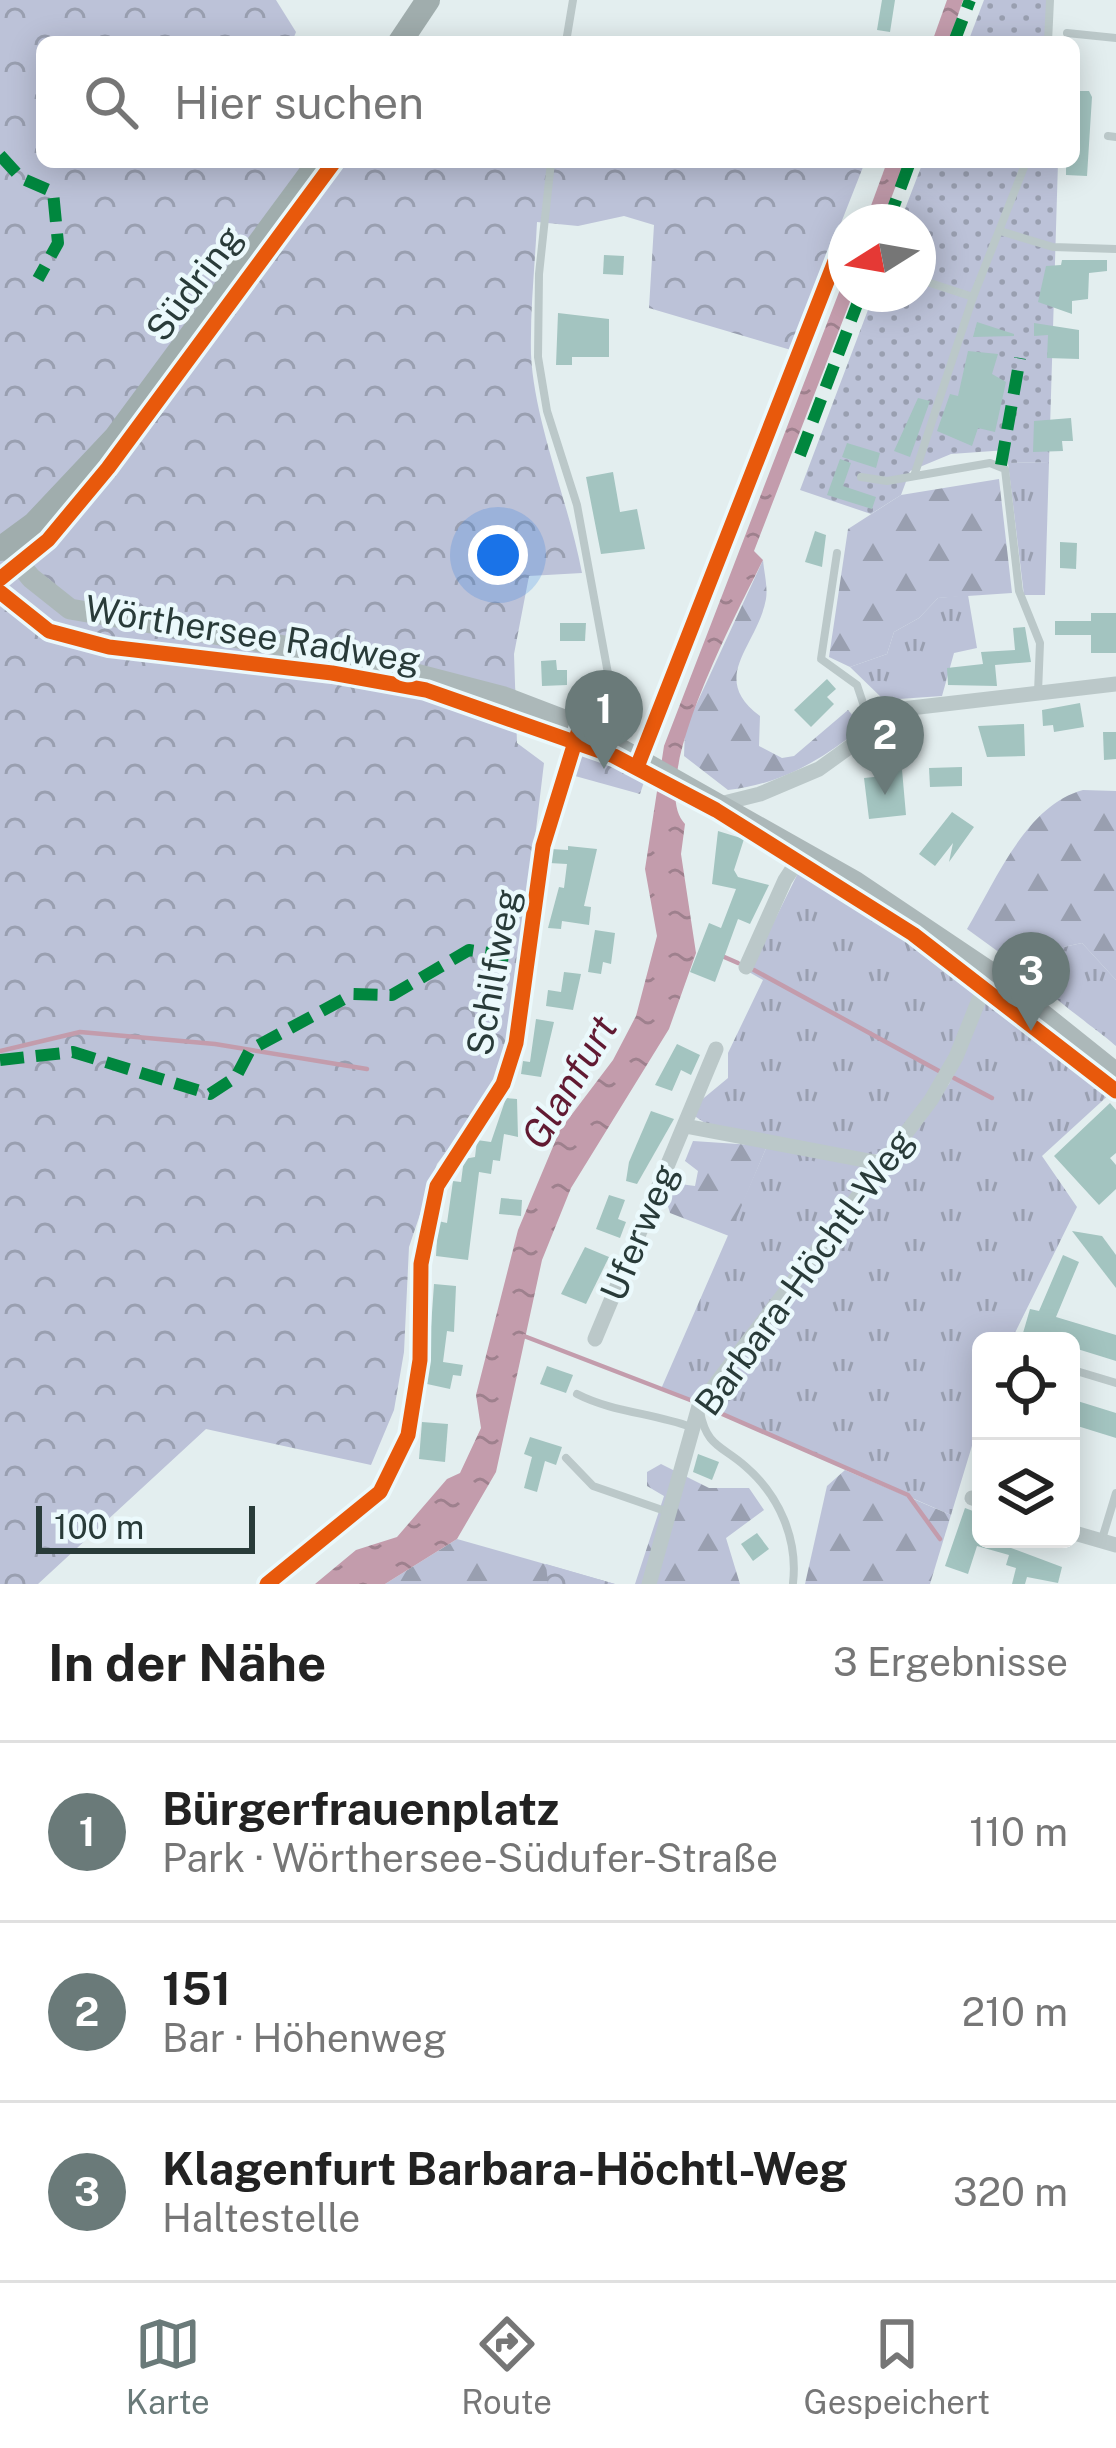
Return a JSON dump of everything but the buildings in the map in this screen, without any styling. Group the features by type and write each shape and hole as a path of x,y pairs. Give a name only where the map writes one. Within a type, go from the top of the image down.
{"main road":[{"path":"404,36 428,0"},
{"name":"Südring","path":"3,547 34,524 116,437 315,168"},
{"path":"3,547 47,594 70,609 372,662 504,697 577,734 621,745 804,851 990,972 1116,1073"}],"street":[{"path":"724,802 760,794 819,769 902,709 1116,684"},
{"path":"746,967 804,851"},
{"name":"Barbara-Höchtl-Weg","path":"649,1584 699,1406 945,1078 990,972"},
{"name":"Uferweg","path":"595,1339 716,1049"},
{"name":"Uferweg","path":"685,1126 880,1163"},
{"path":"1080,1535 1109,1543"}],"lane":[{"path":"567,36 573,0"},
{"path":"1048,36 1050,0"},
{"path":"1067,33 1116,38"},
{"path":"550,168 539,274 538,357 547,411 578,505 621,745"},
{"path":"914,476 973,298 1024,168"},
{"path":"1000,231 1053,247 1116,249"},
{"path":"936,285 973,298"},
{"path":"861,477 878,482 990,463 1005,470 1019,591 1040,643 1038,693"},
{"path":"837,554 821,659 857,685 871,729"},
{"name":"Schilfweg","path":"267,1584 380,1492 408,1436 420,1360 421,1264 437,1186 503,1084 516,1043 543,846 577,734"},
{"path":"1080,1372 1116,1384"},
{"path":"577,1394 607,1409 653,1413 691,1427"},
{"path":"699,1406 710,1446 756,1478 792,1533 793,1583"},
{"path":"566,1458 593,1486 668,1512"},
{"path":"1109,1543 1116,1493"}],"green space":[{"path":"0,0 276,0 296,32 294,36 36,36 36,168 863,168 848,204 828,204 828,256 791,350 649,308 654,225 624,216 578,226 537,222 531,321 534,380 582,573 529,576 514,654 517,743 544,763 512,1030 498,1082 437,1164 409,1247 404,1352 394,1410 371,1465 206,1429 38,1584 0,1584"},
{"path":"984,0 1047,0 1045,36 970,36"},
{"path":"921,168 1058,168 1049,462 1008,463 1007,450 951,454 910,471 901,495 871,514 800,490 867,312 936,312 936,204 907,204"},
{"path":"1049,462 1045,595 1024,595 1008,463"},
{"path":"999,479 1012,593 938,598 919,618 894,632 887,654 850,667 829,657 848,529 901,495"},
{"path":"763,560 766,599 737,674 745,702 760,716 759,746 782,758 794,756 848,710 863,727 800,769 728,790 684,756 685,729"},
{"path":"968,595 977,648 954,653 942,696 884,700 850,667 887,654 894,632 919,618 938,598"},
{"path":"584,750 646,776 640,794 575,776"},
{"path":"1083,790 1116,791 1116,980 1082,943 1045,951 1040,982 967,929 1029,828 1063,798"},
{"path":"799,871 907,934 978,987 942,1075 884,1152 870,1156 708,1125 693,1115 699,1102 728,1078 728,1053 763,980 749,972"},
{"path":"1082,943 1116,980 1116,1046 1040,982 1045,951"},
{"path":"988,995 1112,1092 1042,1156 1077,1207 1015,1332 972,1332 972,1446 951,1515 661,1389 767,1146 883,1168 949,1084"},
{"path":"693,1141 767,1146 729,1236 670,1213 667,1203 680,1184 695,1186 698,1171 685,1161"},
{"path":"661,1464 709,1488 749,1488 764,1510 726,1538 740,1584 635,1584 664,1496 647,1486 647,1472"},
{"path":"845,1470 951,1515 930,1584 805,1584 827,1486"},
{"path":"457,1539 615,1584 385,1584"},
{"path":"546,1564 615,1584 548,1584"}],"water":[{"path":"947,0 963,0 951,36 934,36"},
{"path":"885,168 903,168 889,204 872,204"},
{"name":"Glanfurt","path":"831,312 846,312 754,551 763,560 700,694 677,772 676,803 685,824 681,854 696,953 669,1029 571,1188 542,1260 496,1472 457,1539 385,1584 315,1584 356,1550 397,1537 447,1479 460,1473 481,1428 476,1395 518,1230 560,1130 613,1060 636,1016 657,936 645,869 664,746"}],"waterway":[{"path":"722,956 738,963"},
{"path":"754,970 939,1071"},
{"path":"0,1051 80,1032 215,1044 367,1069"},
{"path":"954,1078 992,1098"},
{"path":"524,1336 698,1403"},
{"path":"704,1406 908,1495 940,1539"}],"marked path":[{"path":"956,36 970,0"},
{"path":"0,155 21,178 53,192 58,243 38,279"},
{"path":"895,204 908,168"},
{"path":"800,455 854,312"},
{"path":"1001,465 1020,358"},
{"path":"0,1060 73,1052 210,1094 236,1077 250,1050 353,994 392,995 469,950 530,959"}],"cycle path":[{"path":"0,579 48,540 108,468 330,168"},
{"path":"637,767 828,279"},
{"name":"Wörthersee Radweg","path":"0,592 49,631 109,647 332,673 426,690 614,756 716,810 913,934 1116,1091"},
{"path":"267,1584 380,1492 408,1435 420,1360 421,1264 437,1186 503,1084 516,1043 543,846 580,726"}],"place":[{"name":"Bürgerfrauenplatz","path":"604,769"},
{"name":"151","path":"885,795"},
{"name":"Klagenfurt Barbara-Höchtl-Weg","path":"1031,1031"}]}
